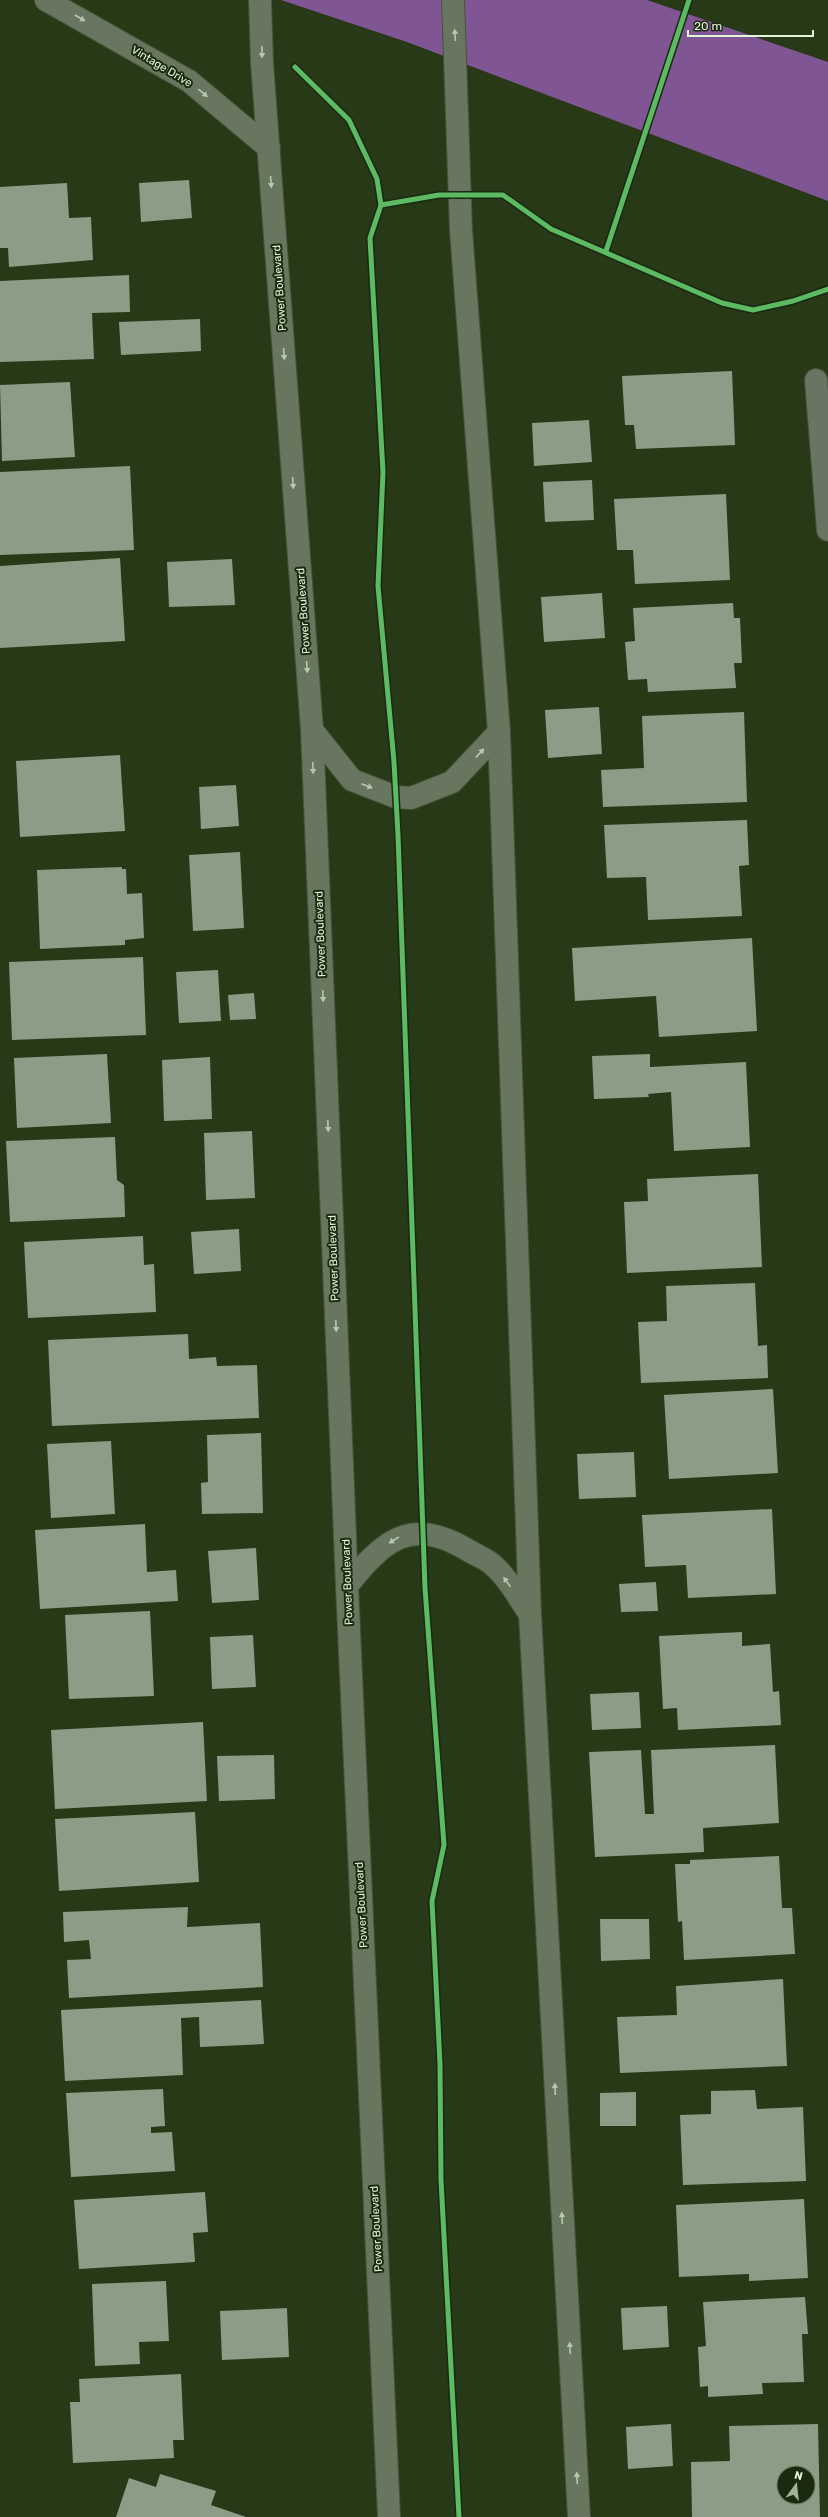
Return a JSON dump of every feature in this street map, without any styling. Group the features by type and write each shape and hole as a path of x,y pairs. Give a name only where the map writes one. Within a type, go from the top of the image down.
{"street":[{"name":"Vintage Drive","path":"46,0 189,81 269,148"},
{"path":"453,0 461,230 499,732 530,1614 579,2517"},
{"name":"Power Boulevard","path":"260,7 312,730 347,1586 389,2517"},
{"path":"816,380 828,530"},
{"path":"312,730 352,780 396,797 411,798 452,782 499,732"},
{"path":"347,1586 368,1560 397,1537 423,1533 450,1540 495,1566 530,1614"}],"shaded area":[{"path":"281,0 647,0 828,62 828,201 407,42"}],"building":[{"path":"189,180 192,218 141,222 139,183"},
{"path":"67,183 69,218 91,217 93,260 9,267 8,248 0,248 0,187"},
{"path":"129,275 130,312 92,313 94,359 0,362 0,281"},
{"path":"200,319 201,351 121,355 119,322"},
{"path":"732,371 735,445 636,449 634,425 625,425 622,376"},
{"path":"70,382 75,457 2,461 0,385"},
{"path":"589,420 592,462 534,466 532,423"},
{"path":"130,466 134,550 0,555 0,472"},
{"path":"592,480 594,520 545,522 543,482"},
{"path":"726,494 730,580 635,584 633,550 617,550 614,499"},
{"path":"120,558 125,641 0,648 0,566"},
{"path":"232,559 235,605 169,607 167,562"},
{"path":"602,593 605,638 544,642 541,597"},
{"path":"733,603 734,618 740,618 742,663 734,663 736,688 648,692 647,679 628,680 625,642 635,641 633,608"},
{"path":"599,707 602,754 548,758 545,710"},
{"path":"744,712 747,802 603,807 601,770 644,768 642,716"},
{"path":"120,755 125,831 20,837 16,761"},
{"path":"236,785 239,826 201,829 199,787"},
{"path":"747,820 749,865 739,866 742,916 648,920 646,877 607,878 604,825"},
{"path":"240,852 244,928 193,931 189,855"},
{"path":"122,867 122,869 126,869 127,894 142,893 144,938 125,940 125,945 40,949 37,870"},
{"path":"752,938 757,1031 659,1037 656,996 575,1001 572,948"},
{"path":"143,957 146,1035 12,1040 9,962"},
{"path":"218,970 221,1021 179,1023 176,972"},
{"path":"254,993 256,1019 230,1020 228,995"},
{"path":"107,1054 111,1123 17,1128 14,1058"},
{"path":"650,1054 650,1067 746,1062 750,1147 674,1151 671,1092 648,1094 649,1097 594,1099 592,1056"},
{"path":"210,1057 212,1119 164,1121 162,1060"},
{"path":"252,1131 255,1198 206,1200 204,1133"},
{"path":"115,1137 117,1180 124,1185 125,1217 10,1222 6,1141"},
{"path":"758,1174 762,1267 627,1273 624,1202 648,1201 647,1179"},
{"path":"239,1229 241,1271 194,1274 191,1232"},
{"path":"143,1236 144,1265 154,1264 156,1312 28,1318 24,1242"},
{"path":"755,1283 758,1346 767,1345 768,1378 641,1383 638,1322 667,1321 666,1286"},
{"path":"188,1334 189,1359 216,1357 217,1366 257,1365 259,1418 52,1426 48,1340"},
{"path":"773,1389 778,1473 669,1479 664,1395"},
{"path":"261,1433 263,1513 202,1514 201,1483 208,1482 207,1435"},
{"path":"111,1441 115,1514 51,1518 47,1444"},
{"path":"634,1452 636,1497 579,1499 577,1454"},
{"path":"772,1509 776,1594 688,1598 686,1565 645,1567 642,1515"},
{"path":"145,1524 147,1572 176,1570 178,1601 40,1609 35,1530"},
{"path":"256,1548 259,1600 212,1603 208,1551"},
{"path":"656,1582 658,1611 621,1612 619,1584"},
{"path":"150,1611 154,1696 69,1699 65,1615"},
{"path":"742,1632 742,1646 770,1644 773,1692 779,1691 781,1725 678,1730 677,1708 663,1709 659,1636"},
{"path":"253,1635 256,1687 212,1689 210,1637"},
{"path":"639,1692 641,1728 592,1730 590,1694"},
{"path":"203,1722 207,1801 55,1809 51,1730"},
{"path":"775,1745 779,1823 703,1828 704,1852 595,1857 589,1752 641,1750 645,1814 654,1814 651,1750"},
{"path":"274,1755 275,1799 219,1801 217,1756"},
{"path":"195,1812 199,1882 59,1891 55,1819"},
{"path":"779,1856 782,1908 792,1908 795,1954 684,1960 682,1921 678,1922 675,1864 690,1864 690,1860"},
{"path":"188,1907 187,1927 260,1923 263,1987 69,1998 67,1960 91,1959 89,1940 64,1942 63,1912"},
{"path":"600,1919 649,1919 650,1959 601,1961"},
{"path":"783,1979 787,2066 620,2073 617,2017 677,2015 676,1986"},
{"path":"261,2000 264,2044 200,2047 199,2017 181,2018 183,2075 65,2081 61,2010"},
{"path":"163,2089 165,2126 151,2127 151,2133 172,2132 175,2171 71,2177 66,2093"},
{"path":"755,2090 757,2109 803,2107 806,2181 683,2185 680,2115 711,2114 711,2091"},
{"path":"636,2092 636,2126 600,2126 600,2093"},
{"path":"205,2192 208,2232 193,2233 195,2262 79,2269 74,2200"},
{"path":"804,2199 808,2278 749,2281 749,2274 679,2277 676,2205"},
{"path":"166,2281 169,2341 139,2342 140,2364 95,2366 92,2284"},
{"path":"805,2297 808,2334 802,2334 804,2382 762,2383 763,2394 708,2397 708,2386 700,2387 698,2347 706,2346 703,2302"},
{"path":"667,2306 669,2347 623,2350 621,2308"},
{"path":"287,2308 289,2357 222,2360 220,2311"},
{"path":"181,2374 184,2440 173,2440 174,2458 73,2463 70,2402 80,2402 79,2379"},
{"path":"671,2424 673,2466 628,2469 626,2427"},
{"path":"818,2424 820,2517 692,2517 691,2462 730,2461 729,2426"},
{"path":"160,2474 216,2491 211,2505 246,2517 116,2517 129,2478 156,2487"}],"cycle path":[{"path":"606,251 689,0"},
{"path":"295,67 349,120 377,179 381,205 370,238 383,472 378,586 394,762 398,835 425,1588 444,1845 432,1901 440,2064 441,2180 459,2517"},
{"path":"381,205 439,195 503,195 551,229 722,303 753,310 793,301 828,289"}]}
